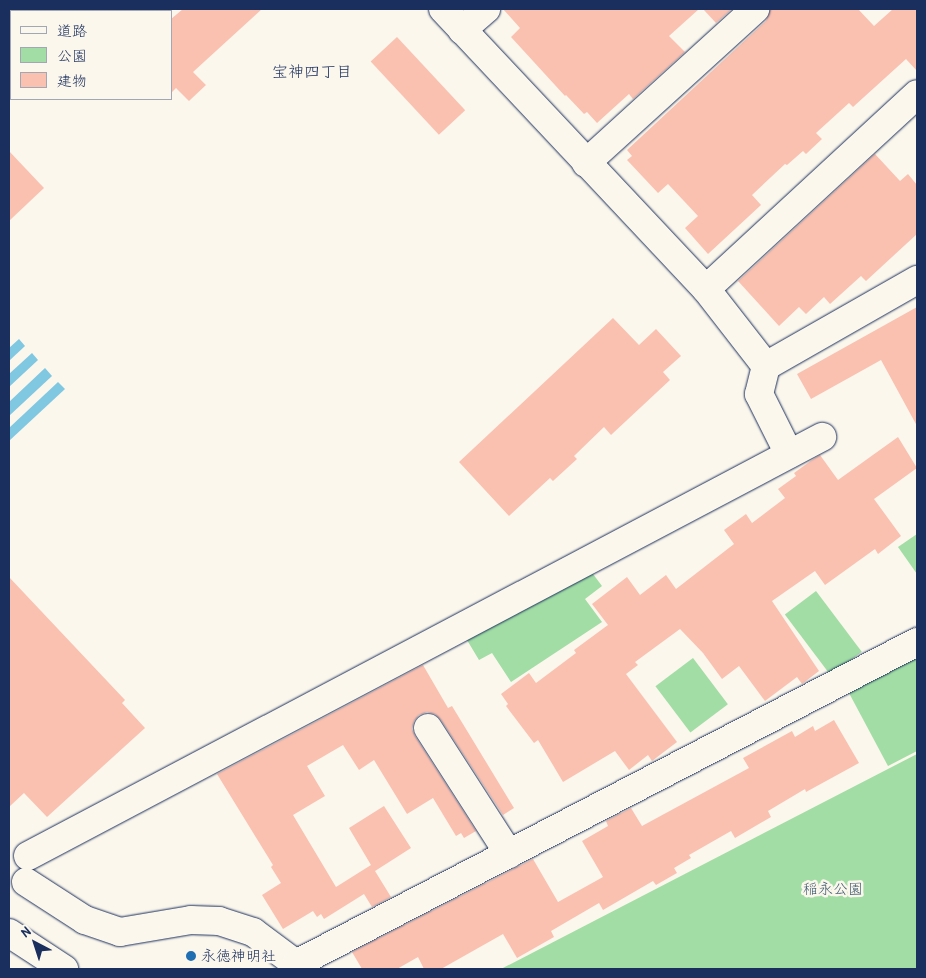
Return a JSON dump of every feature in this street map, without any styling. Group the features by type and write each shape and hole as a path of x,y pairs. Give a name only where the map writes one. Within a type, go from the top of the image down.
{"street":[{"path":"442,9 706,290 766,366"},
{"path":"462,30 486,9"},
{"path":"586,163 755,9"},
{"path":"706,290 917,94"},
{"path":"789,454 759,394 766,366 917,280"},
{"path":"822,437 27,869 85,920 120,932 191,920 219,921 253,932 296,964 917,642"},
{"path":"428,728 509,854"},
{"path":"9,933 64,969"}],"green space":[{"path":"917,534 917,574 898,547"},
{"path":"590,570 602,586 585,599 602,622 511,682 492,653 479,660 464,635"},
{"path":"816,591 862,652 831,675 785,614"},
{"path":"917,657 917,751 888,766 849,693"},
{"path":"693,658 728,704 690,733 655,686"},
{"name":"稲永公園","path":"917,754 917,969 501,969"}],"water":[{"path":"19,339 25,346 9,361 9,348"},
{"path":"32,353 38,360 9,387 9,374"},
{"path":"45,368 52,376 9,416 9,402"},
{"path":"58,382 65,389 9,441 9,428"}],"building":[{"path":"183,9 262,9 193,72 206,85 189,101 176,88 172,92 172,18"},
{"path":"503,9 699,9 669,36 685,52 633,99 629,94 597,123 587,112 584,114 565,96 511,37 520,28"},
{"path":"703,9 732,9 716,23"},
{"path":"770,9 858,9 874,26 893,9 917,9 917,71 906,59 853,107 849,103 816,133 822,139 806,154 803,151 787,165 785,164 752,195 761,205 708,254 685,228 698,216 668,184 658,193 627,160 632,156 627,150 766,21"},
{"path":"397,37 465,110 439,135 371,62"},
{"path":"9,151 44,188 9,221"},
{"path":"875,154 900,181 908,174 917,185 917,234 866,281 861,276 830,304 824,297 806,314 799,307 779,326 738,281"},
{"path":"917,307 917,426 881,360 811,399 797,374"},
{"path":"613,318 639,345 656,329 681,356 663,372 670,380 611,435 604,427 574,456 577,459 553,481 550,478 509,516 459,462"},
{"path":"898,437 917,468 874,499 901,536 878,554 875,549 825,585 815,571 772,601 819,671 802,684 797,677 765,701 739,666 722,679 703,653 680,629 635,662 638,665 626,674 677,742 652,761 648,755 629,770 615,751 563,782 538,740 534,743 506,706 508,704 501,694 529,673 536,683 576,653 574,650 608,625 592,604 627,577 640,595 666,575 676,589 734,544 724,530 746,514 752,523 785,498 778,489 796,476 794,473 812,460 820,455 838,480"},
{"path":"9,577 125,700 122,703 145,728 47,817 24,793 9,807"},
{"path":"423,665 448,708 452,706 514,808 503,815 441,720 435,714 427,712 419,715 414,721 412,729 476,831 464,838 461,833 456,836 433,798 407,814 374,760 359,770 343,745 307,766 325,796 293,815 336,887 371,865 349,828 384,806 411,848 375,871 391,897 372,907 364,894 324,919 321,914 317,917 313,911 283,929 262,895 281,883 271,867 273,865 217,774"},
{"path":"834,720 859,763 806,792 805,789 768,811 771,817 735,838 731,831 689,855 691,858 674,868 677,873 656,885 653,881 603,910 599,903 551,931 554,937 517,958 503,934 441,969 424,969 418,957 397,969 362,969 352,952 533,859 558,902 603,877 582,841 608,826 606,821 631,808 642,826 749,768 743,758 792,731 795,737 813,726 815,731"}],"place":[{"name":"永徳神明社","path":"191,956"}],"district":[{"name":"宝神四丁目","path":"312,71"}]}
